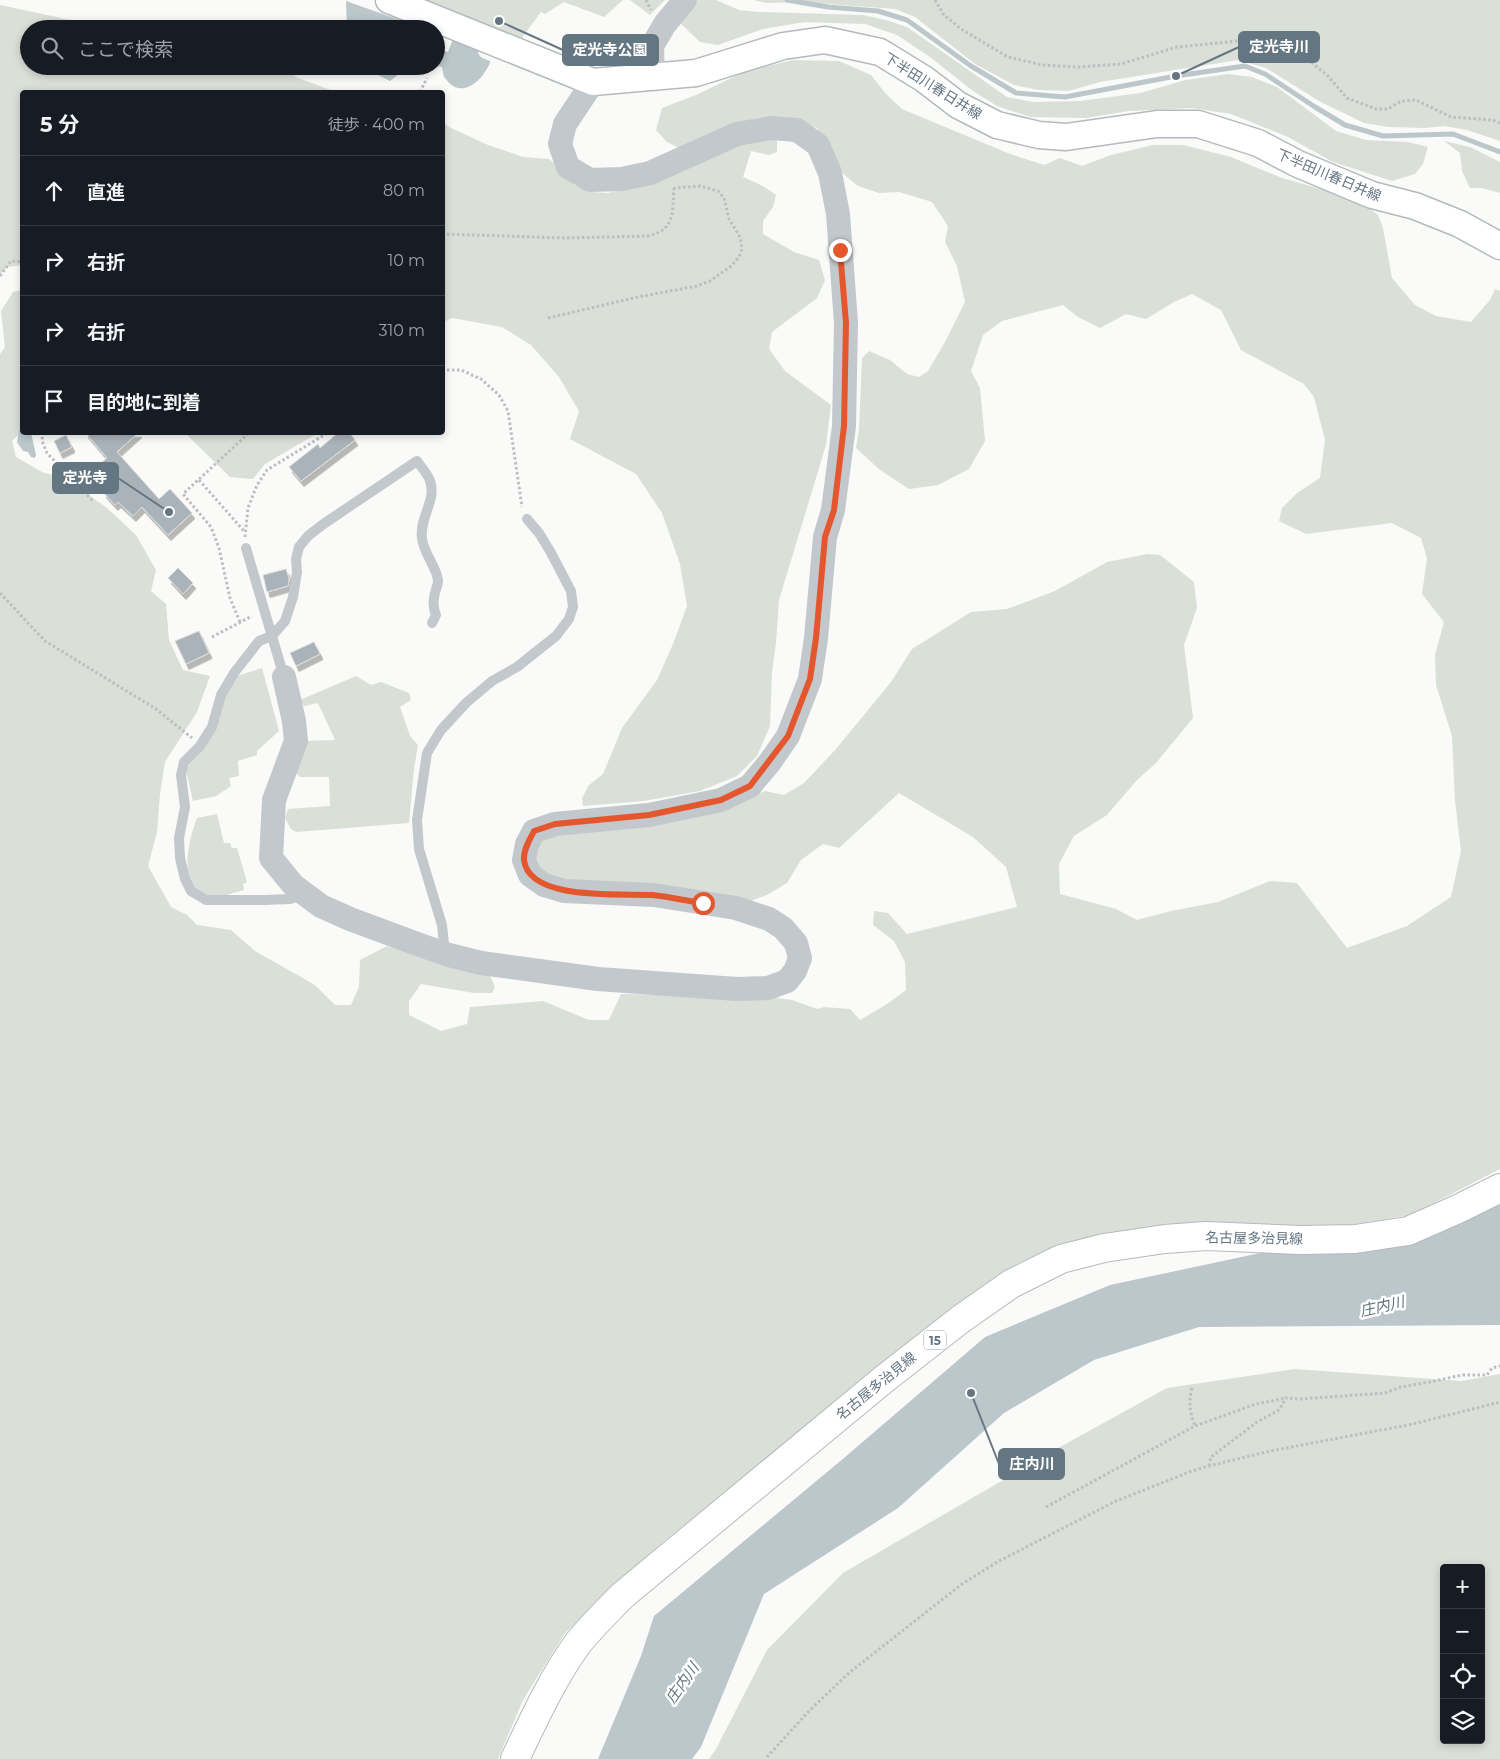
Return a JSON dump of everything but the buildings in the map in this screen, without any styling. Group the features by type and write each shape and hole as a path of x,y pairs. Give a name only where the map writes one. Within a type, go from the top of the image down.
{"main road":[{"name":"下半田川春日井線","path":"389,0 439,20"},
{"name":"下半田川春日井線","path":"445,23 593,82 696,73 784,46 825,40 880,52 924,79 958,105 997,125 1039,135 1066,137 1157,124 1198,124 1258,144 1298,164 1372,195 1415,206 1433,213 1460,224 1500,246"},
{"name":"名古屋多治見線","path":"514,1759 551,1686 578,1643 599,1618 624,1595 883,1380 1011,1284 1061,1259 1104,1248 1165,1239 1206,1236 1301,1240 1354,1239 1408,1231 1500,1188"}],"street":[{"path":"654,78 652,46 665,24 685,0"},
{"path":"284,677 294,721 296,741 274,800 271,858 294,886 321,906 350,919 445,954 481,963 590,978 737,989 768,988 787,981 795,971 800,958 796,943 783,928 769,919 736,908 654,895 564,891 544,885 530,875 524,860 534,831 555,824 649,815 721,800 750,786 788,736 810,679 816,638 825,537 834,510 844,426 846,323 838,214 830,172 818,146 797,130 771,128 737,134 655,170 622,179 590,180 568,167 560,144 565,124 593,82"}],"lane":[{"path":"305,894 290,899 206,900 191,891 185,879 180,858 179,838 185,807 181,774 184,762 200,746 212,727 221,695 234,673 259,641 272,636 285,621 295,585 296,559 299,547 308,536 322,525 417,461 430,481 430,501 424,516 421,536 424,551 438,581 433,601 436,615 432,623"},
{"path":"445,954 442,925 418,849 417,820 427,753 441,730 466,703 492,681 517,667 556,636 569,619 574,607 571,591 550,551 527,519"},
{"path":"246,548 284,677"}],"path":[{"path":"935,0 944,15 968,34 1008,58 1042,65 1079,67 1121,64 1176,47 1237,41 1271,48 1308,60 1327,75 1347,98 1376,109 1388,109 1401,100 1416,100 1451,117 1493,120 1500,123"},
{"path":"421,90 427,78"},
{"path":"548,318 638,297 697,286 710,281 731,266 739,256 742,249 740,238 729,219 724,198 718,192 700,186 674,188 659,178 655,170"},
{"path":"445,234 566,238 648,236 659,234 667,228 671,221 674,188"},
{"path":"0,276 11,261 20,262"},
{"path":"445,370 461,370 481,379 499,395 508,411 521,504 527,519"},
{"path":"43,435 42,441 48,453 94,502"},
{"path":"240,622 230,598 219,548 211,527 184,494 247,435"},
{"path":"246,548 244,530 248,508 257,485 267,470 324,435"},
{"path":"199,480 244,530"},
{"path":"0,593 45,641 156,708 200,746"},
{"path":"212,636 264,611"},
{"path":"1046,1507 1195,1426 1256,1404 1286,1398 1299,1400 1385,1393 1401,1387 1462,1375 1487,1375 1492,1368 1500,1366"},
{"path":"1192,1388 1188,1400 1195,1426"},
{"path":"1209,1466 1211,1457 1257,1422 1279,1410 1286,1398"},
{"path":"767,1757 810,1710 850,1672 962,1584 1007,1556 1116,1501 1209,1466 1270,1451 1413,1424 1500,1402"}],"shaded area":[{"path":"411,0 623,0 604,17 564,2 545,14 541,12 518,43"},
{"path":"630,0 665,0 650,15"},
{"path":"698,0 716,0 739,10 863,15 886,20 907,27 1007,97 1033,102 1081,101 1140,93 1186,80 1228,74 1252,77 1277,87 1336,131 1366,140 1408,142 1428,147 1423,164 1415,174 1392,181 1333,162 1288,137 1231,114 1192,108 1129,111 1086,118 1030,117 997,106 973,91 930,57 897,35 865,24 805,22 763,29 718,45 700,42 678,21"},
{"path":"754,0 1500,0 1500,141 1467,130 1444,126 1425,128 1388,127 1364,123 1319,101 1266,68 1238,60 1100,82 1069,91 1039,90 1014,85 975,64 915,17 895,9 802,2 766,3"},
{"path":"0,5 72,20 20,20 20,75 293,75 331,90 20,90 20,265 8,267 0,274"},
{"path":"793,60 839,61 871,75 886,94 902,109 1010,154 1044,165 1060,158 1082,166 1111,155 1153,145 1183,145 1231,157 1282,178 1356,199 1378,215 1383,228 1392,278 1415,305 1436,316 1471,322 1490,300 1495,289 1500,291 1500,1169 1411,1215 1343,1226 1255,1228 1072,1241 981,1290 664,1541 565,1633 523,1700 498,1759 0,1759 0,354 5,347 1,311 13,292 20,290 20,433 12,441 16,457 42,472 66,479 107,508 136,535 156,570 151,591 166,604 169,640 183,670 210,676 197,712 165,762 157,832 148,866 171,907 187,915 197,925 231,930 255,951 315,985 335,1005 351,1005 359,987 360,960 387,946 490,976 495,987 492,993 474,993 421,984 409,1001 409,1015 441,1031 467,1024 470,1007 543,1001 589,1020 609,1020 621,994 769,997 792,1000 817,1009 824,1007 850,1009 860,1020 906,990 905,962 894,941 873,925 874,911 888,913 907,934 1017,907 1006,867 973,837 899,793 839,848 823,844 801,860 787,883 767,895 745,903 566,884 544,876 534,859 538,845 546,837 721,808 765,791 784,795 804,783 836,749 891,682 912,649 971,612 1007,609 1055,591 1107,562 1148,554 1160,555 1194,582 1197,608 1184,645 1193,718 1156,763 1137,780 1107,815 1074,836 1059,864 1060,894 1116,909 1137,920 1218,902 1270,881 1297,883 1347,948 1407,926 1451,897 1461,851 1455,801 1452,736 1436,685 1435,655 1444,622 1422,594 1427,558 1421,538 1392,523 1306,534 1279,521 1282,508 1297,493 1320,478 1325,440 1314,397 1304,384 1241,350 1221,310 1192,294 1174,302 1146,319 1126,314 1100,328 1078,317 1063,305 1002,321 983,335 971,371 980,388 985,441 969,469 938,485 909,489 880,470 856,448 859,429 862,358 869,351 890,360 907,374 919,377 928,371 965,302 957,266 945,242 948,226 932,202 899,192 879,193 858,186 836,168 830,147 817,128 786,117 756,118 721,130 679,148 667,142 656,130 662,108 696,95 744,72"},
{"path":"445,124 488,145 523,157 549,159 564,172 574,185 592,192 608,193 632,187 763,135 777,141 777,152 769,155 751,151 743,177 763,186 776,195 773,207 763,221 763,234 794,252 819,260 825,280 817,298 772,332 769,349 785,371 831,405 826,445 779,600 772,672 770,726 757,756 737,776 700,791 644,801 583,806 582,798 589,785 603,774 622,728 657,680 673,644 687,606 680,564 662,513 636,474 570,439 579,411 559,377 531,345 502,327 452,318 445,321"},
{"path":"1444,141 1470,147 1500,162 1500,193 1482,188 1470,188 1462,171 1460,153"},
{"path":"187,435 315,435 265,464 253,479 230,477"},
{"path":"262,668 279,731 257,751 257,755 238,761 239,776 229,778 231,786 216,796 193,801 186,771 204,735 237,676"},
{"path":"356,676 371,685 381,682 409,693 411,700 400,707 410,736 418,745 409,823 296,832 291,829 285,818 288,809 330,806 329,777 300,777 292,770 308,741 335,740 318,703 304,706 300,700"},
{"path":"217,814 224,843 230,843 232,848 237,848 247,882 243,884 244,890 214,897 196,890 191,882 187,861 191,837 197,818"},
{"path":"1295,1369 1461,1381 1500,1374 1500,1759 709,1759 767,1650 843,1573 1060,1447 1167,1388"}],"water":[{"path":"346,1 400,20 347,20"},
{"path":"453,39 481,50 478,52 480,56 490,61 490,63 482,76 471,86 458,88 451,85 444,77 445,51 448,52"},
{"path":"378,75 398,75 390,81"},
{"path":"20,430 20,435 31,435 35,458 31,457 28,452 23,451 17,442"},
{"path":"1500,1202 1500,1325 1199,1327 1094,1360 1004,1413 898,1508 764,1594 701,1747 692,1759 598,1759 641,1656 654,1616 844,1458 985,1337 1110,1285"}],"waterway":[{"path":"787,0 828,7 878,11 907,20 971,66 1016,93 1065,97 1176,76 1245,66 1265,74 1345,125 1383,136 1453,134 1500,152"}],"place":[{"name":"定光寺公園","path":"499,21"},
{"name":"定光寺川","path":"1176,76"},
{"name":"定光寺","path":"169,512"},
{"name":"庄内川","path":"971,1393"}],"route":[{"path":"703,903 654,895 564,891 544,885 530,875 524,860 534,831 555,824 649,815 721,800 750,786 788,736 810,679 816,638 825,537 834,510 844,426 846,323 840,250"}]}
